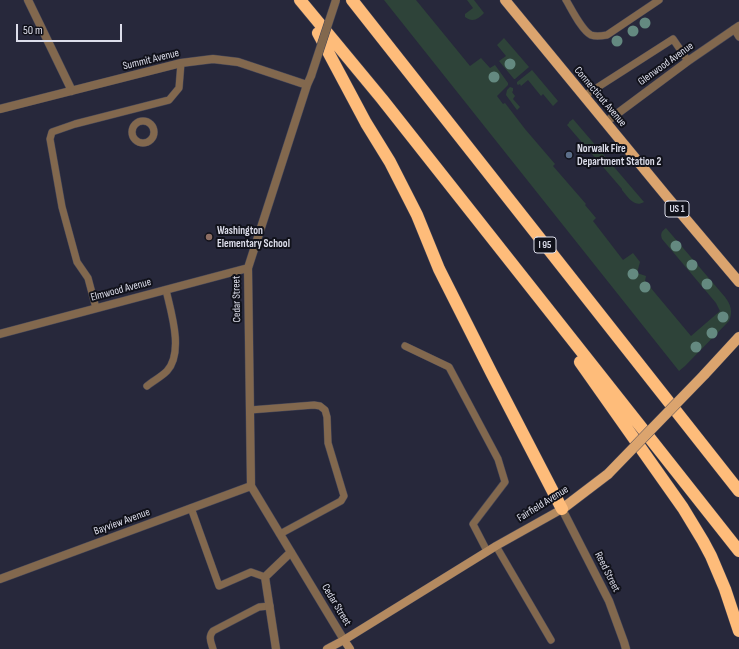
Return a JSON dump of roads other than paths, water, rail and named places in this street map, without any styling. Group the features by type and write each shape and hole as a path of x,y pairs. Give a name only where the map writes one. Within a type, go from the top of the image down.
{"highway":[{"path":"300,0 382,99 739,551"},
{"path":"300,0 366,123 390,162 414,208 439,269 562,508"},
{"name":"I 95","path":"352,0 739,490"},
{"path":"516,269 694,525 718,571 739,631"}],"main road":[{"name":"Connecticut Avenue","path":"505,0 739,282"},
{"name":"Fairfield Avenue","path":"327,649 344,640 487,551 562,508 608,474 739,337"},
{"name":"Cedar Street","path":"344,640 350,649"}],"street":[{"path":"28,0 72,91"},
{"name":"Cedar Street","path":"336,0 248,268 251,486 344,640"},
{"name":"Glenwood Avenue","path":"606,122 688,61 736,28"},
{"name":"Summit Avenue","path":"0,109 181,63 213,59 238,62 307,85"},
{"name":"Elmwood Avenue","path":"0,334 248,268"},
{"name":"Bayview Avenue","path":"0,578 251,486"},
{"name":"Reed Street","path":"562,508 609,601 626,649"},
{"path":"276,649 265,577 291,552"}],"lane":[{"path":"566,0 587,32 591,35 602,36 607,35 659,0"},
{"path":"736,28 739,37"},
{"path":"584,96 673,39 688,61"},
{"path":"96,308 88,278 77,262 62,207 50,139 52,132 75,124 169,100 178,88 181,63"},
{"path":"137,108 141,121"},
{"path":"147,386 167,372 176,352 174,328 166,290"},
{"path":"405,346 449,367 498,459 505,482 472,524 487,551"},
{"path":"250,410 314,405 320,406 325,410 327,417 328,443 344,496 341,501 280,534"},
{"path":"190,508 219,586 251,572 265,577"},
{"path":"496,546 551,640"},
{"path":"214,649 210,640 213,631 258,607 270,606"}],"place":[{"name":"Norwalk Fire Department Station 2","path":"569,155"},
{"name":"Washington Elementary School","path":"209,237"}]}
